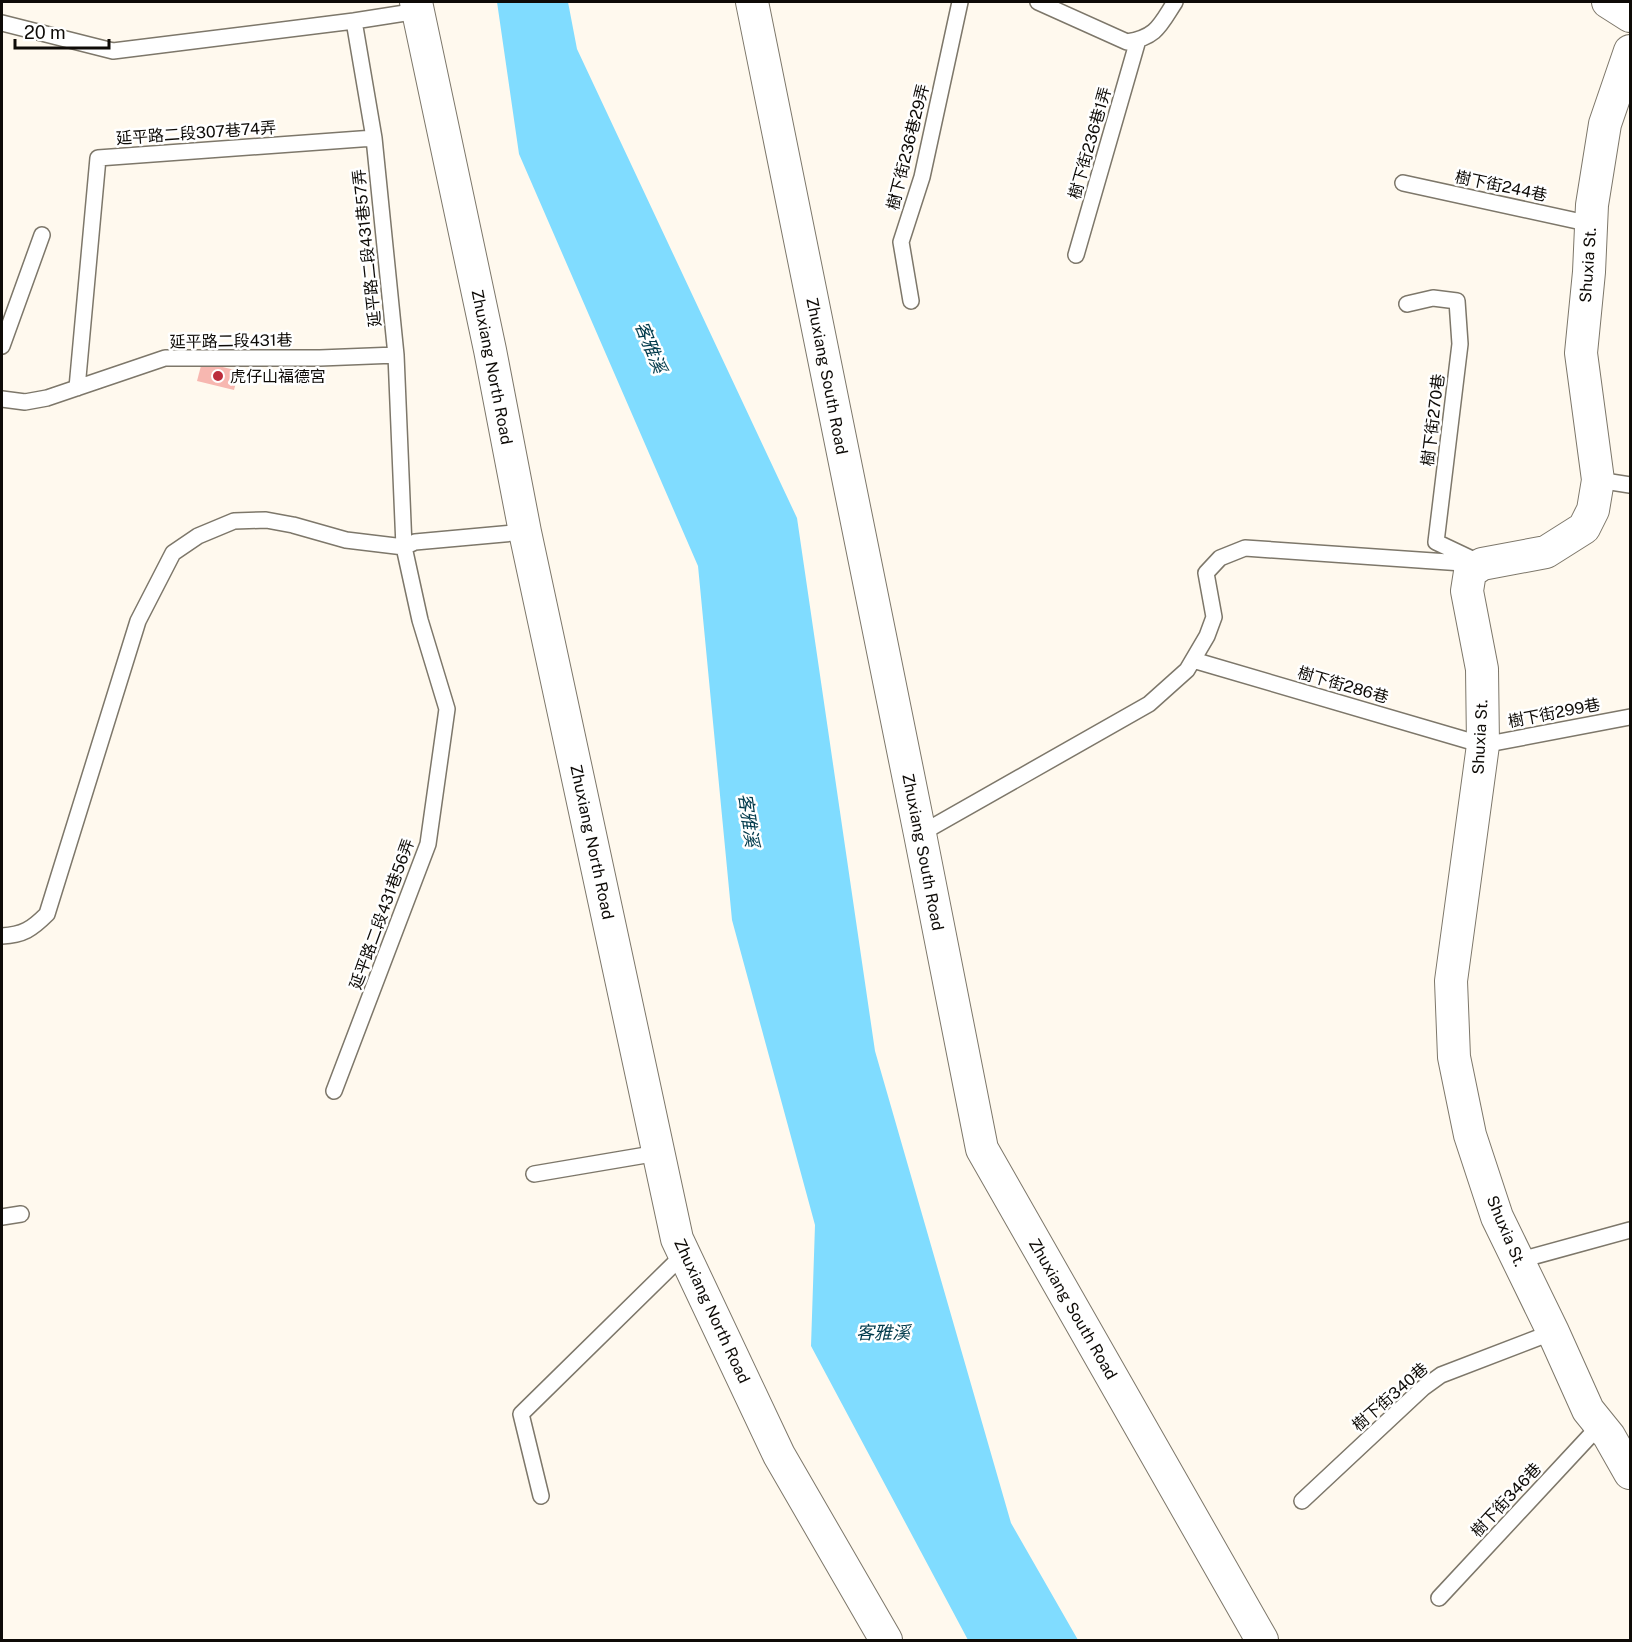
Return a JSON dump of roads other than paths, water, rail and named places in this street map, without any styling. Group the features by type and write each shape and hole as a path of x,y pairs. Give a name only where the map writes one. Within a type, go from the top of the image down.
{"street":[{"name":"Zhuxiang South Road","path":"752,2 982,1149 1262,1641"},
{"path":"1608,2 1630,16"},
{"name":"Zhuxiang North Road","path":"417,6 490,350 525,532 677,1239 779,1455 886,1641"},
{"name":"Shuxia St.","path":"1630,51 1605,124 1592,205 1589,272 1581,353 1598,480 1593,510 1584,528 1546,552 1482,564 1470,572 1467,591 1482,669 1483,745 1451,981 1454,1057 1470,1135 1497,1217 1588,1410 1609,1436 1630,1473"}],"lane":[{"name":"樹下街236巷29弄","path":"911,301 901,242 922,177 960,2"},
{"path":"1038,2 1127,42 1138,40 1157,30 1175,2"},
{"path":"2,23 112,51 354,21 417,6"},
{"path":"354,21 374,138"},
{"name":"樹下街236巷1弄","path":"1076,255 1138,40"},
{"name":"延平路二段431巷57弄","path":"374,138 396,355"},
{"name":"延平路二段307巷74弄","path":"77,388 98,158 374,138"},
{"name":"樹下街244巷","path":"1403,183 1591,224"},
{"path":"2,346 42,235"},
{"name":"樹下街270巷","path":"1407,304 1433,298 1457,301 1460,344 1436,542 1482,564"},
{"name":"延平路二段431巷","path":"2,399 25,402 47,398 165,358 320,358 396,355"},
{"name":"延平路二段431巷56弄","path":"334,1090 428,844 447,709 420,620 404,547 396,355"},
{"path":"1598,480 1630,485"},
{"path":"2,936 28,931 47,914 138,621 173,553 198,536 234,521 266,520 346,540 404,547 416,542 525,532"},
{"path":"920,834 1149,704 1187,670 1207,636 1214,617 1206,573 1220,558 1245,549 1482,564"},
{"name":"樹下街286巷","path":"1193,660 1483,745"},
{"name":"樹下街299巷","path":"1483,745 1630,717"},
{"path":"534,1174 658,1153"},
{"path":"2,1216 21,1214"},
{"path":"1517,1261 1630,1230"},
{"path":"541,1496 521,1414 684,1254"},
{"name":"樹下街340巷","path":"1302,1502 1423,1388 1441,1375 1553,1332"},
{"name":"樹下街346巷","path":"1439,1598 1600,1425"}],"water":[{"name":"客雅溪","path":"497,2 568,2 577,49 797,518 875,1051 1011,1523 1078,1640 968,1640 811,1346 815,1225 732,920 698,566 519,154"}],"place":[{"name":"虎仔山福德宮","path":"218,376"}]}
